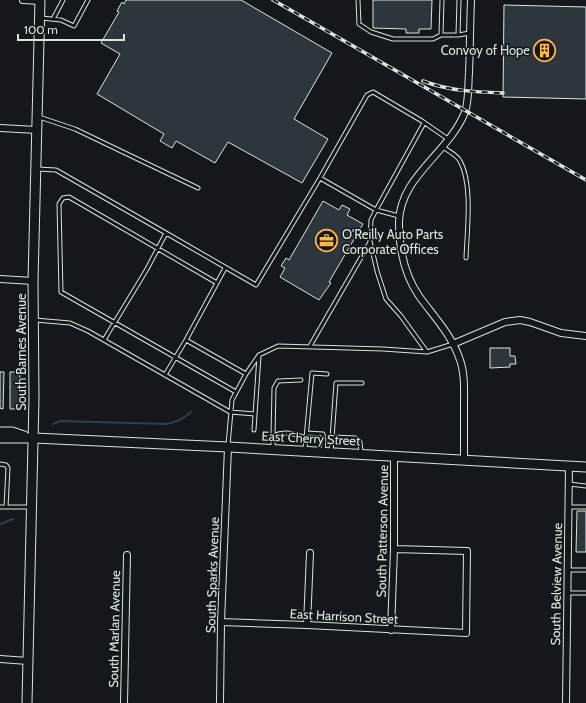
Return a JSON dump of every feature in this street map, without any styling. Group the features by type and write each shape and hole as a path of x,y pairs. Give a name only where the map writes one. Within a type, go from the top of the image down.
{"street":[{"path":"22,0 40,1"},
{"path":"464,460 464,379 461,360 436,317 419,295 405,269 399,241 400,217 404,198 415,177 443,148 458,126 465,110 468,91 471,0"},
{"name":"South Barnes Avenue","path":"27,703 34,438 33,281 40,1"},
{"path":"0,128 36,130"},
{"path":"0,279 33,281"},
{"path":"453,344 505,322 520,320 561,333 586,336"},
{"name":"East Cherry Street","path":"0,432 12,432 34,438"},
{"name":"East Cherry Street","path":"0,438 34,438 273,449 586,467"},
{"name":"South Sparks Avenue","path":"220,703 221,622 228,447"},
{"name":"South Patterson Avenue","path":"391,630 394,549 394,456"},
{"name":"South Belview Avenue","path":"566,703 569,466"},
{"name":"East Harrison Street","path":"221,622 466,633 468,551 394,549"},
{"path":"307,625 310,553"},
{"name":"South Marlan Avenue","path":"124,703 127,555"},
{"path":"0,659 28,661"}],"lane":[{"path":"53,19 63,0"},
{"path":"40,18 61,20 74,26 88,0"},
{"path":"358,0 359,24 371,32 393,39 433,39 441,34 458,35 470,33"},
{"path":"441,34 442,0"},
{"path":"458,35 459,0"},
{"path":"36,169 56,170 256,285 320,178 367,95 373,92 424,123 448,140"},
{"path":"37,116 75,129 198,188"},
{"path":"424,123 371,220 370,241 377,271 386,299 402,316 427,352"},
{"path":"443,148 460,159 466,178 466,258"},
{"path":"320,178 376,210 400,217"},
{"path":"217,283 69,197 62,198 59,204 60,292 236,392"},
{"path":"104,340 166,233"},
{"path":"310,346 370,241"},
{"path":"166,375 225,268"},
{"path":"33,319 70,322 230,412 255,414"},
{"path":"186,340 246,374"},
{"path":"228,447 232,400 246,374 259,355 278,346 310,346 427,352 453,344"},
{"path":"254,430 259,355"},
{"path":"305,451 312,373 327,374"},
{"path":"273,449 274,388 278,381 301,380"},
{"path":"327,452 332,437 336,382 362,383"},
{"path":"273,436 279,433 290,433 306,438"},
{"path":"307,434 323,434 327,452"},
{"path":"332,437 356,438 360,442 361,454"},
{"path":"0,464 6,465 8,468 6,507"},
{"path":"568,484 586,486"},
{"path":"0,507 32,507"},
{"path":"568,507 586,507"},
{"path":"568,570 586,570"},
{"path":"567,593 586,593"}],"building":[{"path":"126,0 241,0 332,53 294,119 328,139 302,183 228,142 215,163 176,141 172,148 160,141 164,134 97,94 120,54 101,43 119,12 117,11 122,2 124,4"},
{"path":"373,0 432,0 431,29 419,29 419,33 406,33 406,29 373,28"},
{"name":"Convoy of Hope","path":"504,5 586,7 586,99 503,97"},
{"name":"O'Reilly Auto Parts Corporate Offices","path":"323,201 339,210 342,205 350,209 347,215 363,224 329,282 331,283 319,300 280,277 285,268 281,266 286,258 289,260"},
{"path":"490,348 510,348 510,356 515,356 516,364 510,364 510,367 490,368"},
{"path":"0,372 4,372 3,409 0,408"},
{"path":"10,372 20,372 20,409 10,409"},
{"path":"577,511 586,511 586,552 576,552"}],"waterway":[{"path":"53,424 61,421 166,424 180,420 191,412"},
{"path":"0,524 13,519"}],"railway":[{"path":"273,0 586,180"},
{"path":"423,81 453,89 503,93"}],"place":[{"name":"Convoy of Hope","path":"545,50"},
{"name":"O'Reilly Auto Parts Corporate Offices","path":"327,241"}]}
